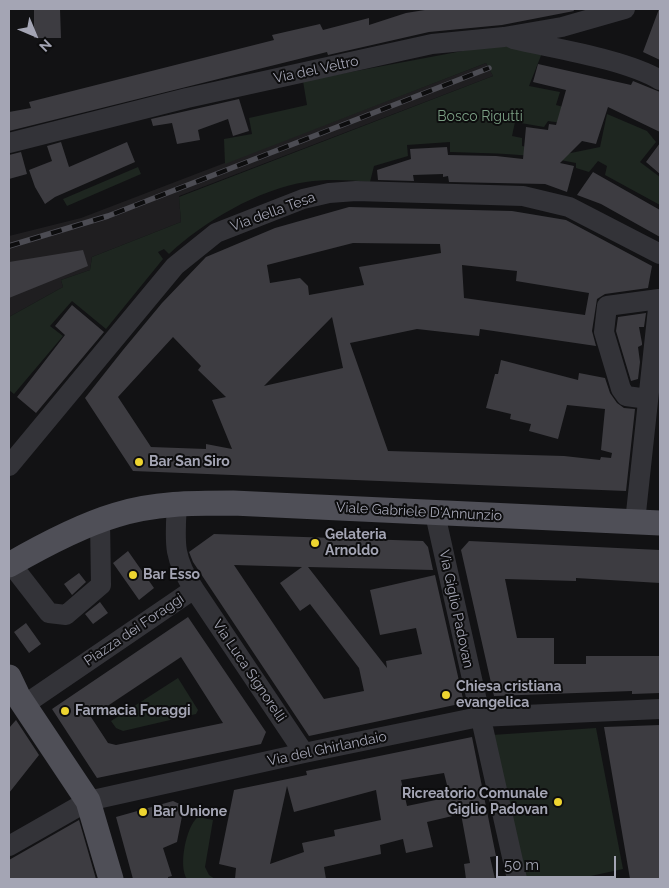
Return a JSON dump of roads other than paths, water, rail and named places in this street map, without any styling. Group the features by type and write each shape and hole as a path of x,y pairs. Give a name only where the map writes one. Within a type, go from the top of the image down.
{"main road":[{"name":"Viale Gabriele D'Annunzio","path":"177,504 233,503 435,514 660,523"},
{"path":"10,564 100,520 144,508 177,504"},
{"path":"9,677 24,705 88,801 110,879"}],"street":[{"name":"Via del Veltro","path":"9,143 187,98 432,44 504,37 562,27 625,9"},
{"path":"504,37 614,63 649,73 660,80"},
{"name":"Via della Tesa","path":"9,466 175,266 216,233 303,199 329,193 356,191 523,196 570,206 660,254"},
{"path":"634,522 660,297 607,306 604,319 606,343 621,389 626,396 648,399"},
{"name":"Piazza dei Foraggi","path":"24,705 194,589 182,572 177,558 177,504"},
{"name":"Via Giglio Padovan","path":"435,514 517,879"},
{"path":"10,564 48,613 66,615 100,585 100,520"},
{"name":"Via Luca Signorelli","path":"194,589 304,753"},
{"name":"Via del Ghirlandaio","path":"9,846 88,801 479,716 660,709"}],"railway":[{"path":"9,246 108,216 489,68"}],"place":[{"name":"Bar San Siro","path":"139,462"},
{"name":"Gelateria Arnoldo","path":"315,543"},
{"name":"Bar Esso","path":"133,575"},
{"name":"Chiesa cristiana evangelica","path":"446,695"},
{"name":"Farmacia Foraggi","path":"65,711"},
{"name":"Ricreatorio Comunale Giglio Padovan","path":"558,802"},
{"name":"Bar Unione","path":"143,812"}],"park label":[{"name":"Bosco Rigutti","path":"480,117"}]}
